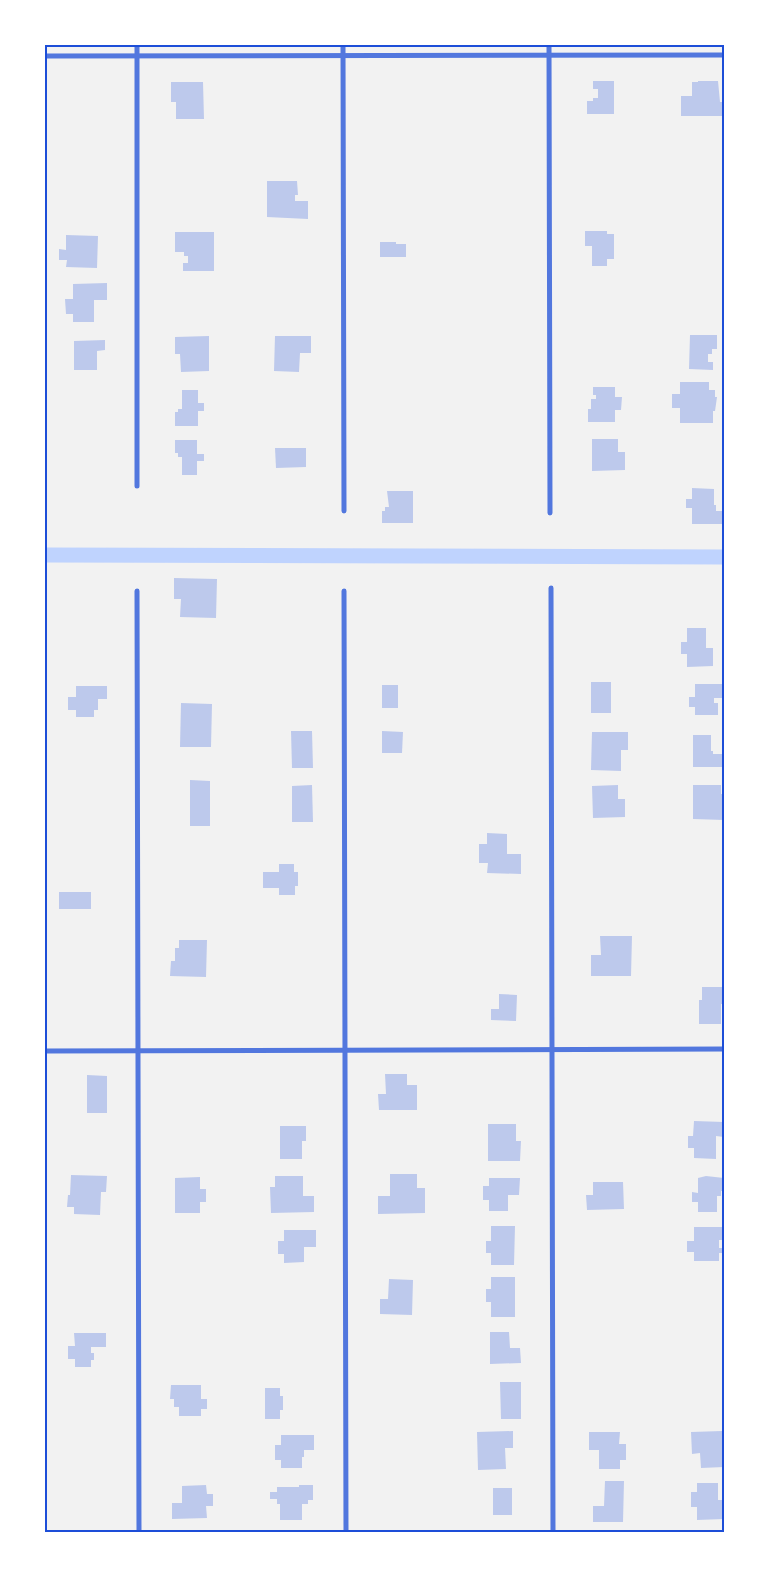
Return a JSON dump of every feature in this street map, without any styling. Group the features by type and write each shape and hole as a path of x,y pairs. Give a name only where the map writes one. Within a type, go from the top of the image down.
{"street":[{"path":"137,45 137,486"},
{"path":"343,45 344,511"},
{"path":"549,45 550,513"},
{"path":"45,56 724,55"},
{"path":"550,588 553,1532"},
{"path":"344,591 346,1532"},
{"path":"137,592 139,1532"},
{"path":"45,1051 724,1049"}],"building":[{"path":"593,81 614,81 614,114 587,114 587,101 593,101 593,98 598,98 598,89 593,89"},
{"path":"718,81 720,102 724,102 724,116 681,116 681,96 692,96 692,82"},
{"path":"171,82 203,82 204,119 176,119 176,102 171,102"},
{"path":"267,181 297,181 298,195 295,195 295,201 308,201 308,219 267,217"},
{"path":"585,231 607,231 607,234 614,234 614,259 607,259 607,266 592,266 592,246 585,246"},
{"path":"175,232 214,232 214,271 183,271 183,263 188,263 188,256 184,256 184,252 175,252"},
{"path":"66,235 98,236 97,268 66,267 67,260 59,260 59,249 66,250"},
{"path":"380,242 406,244 406,257 380,257"},
{"path":"107,283 107,300 94,300 94,322 73,322 73,314 66,314 65,299 73,299 73,284"},
{"path":"690,335 717,335 717,349 712,349 712,354 708,354 708,362 713,362 713,370 689,369"},
{"path":"209,336 209,371 181,372 180,354 175,354 175,337"},
{"path":"275,336 311,336 311,353 300,353 299,372 274,371"},
{"path":"105,340 105,350 97,351 97,370 74,370 74,341"},
{"path":"680,382 709,382 709,390 715,390 715,397 717,397 715,411 713,411 713,423 680,423 680,408 672,408 672,394 680,394"},
{"path":"593,387 615,387 615,397 622,397 621,410 615,410 615,422 588,422 588,409 591,409 591,399 596,399 596,395 593,395"},
{"path":"182,390 198,390 198,403 204,403 204,411 198,411 198,426 175,426 175,412 178,412 178,409 182,409"},
{"path":"592,439 618,439 618,452 625,452 625,470 592,471"},
{"path":"175,440 197,440 197,454 204,454 204,461 197,461 197,475 182,475 182,457 178,457 178,453 175,453"},
{"path":"275,448 306,448 306,467 276,468"},
{"path":"692,488 714,489 714,505 716,505 716,511 724,511 724,524 692,524 692,508 686,508 686,499 692,499"},
{"path":"387,491 413,491 413,523 382,523 382,511 385,511 385,507 389,507"},
{"path":"174,578 217,579 216,618 180,617 181,599 174,599"},
{"path":"687,628 706,628 706,648 713,648 713,666 687,667 687,654 681,654 681,642 687,642"},
{"path":"591,682 611,682 611,713 591,713"},
{"path":"695,684 724,684 724,698 714,698 714,703 718,703 718,715 695,715 695,707 689,707 689,697 695,697"},
{"path":"382,685 398,685 398,708 382,708"},
{"path":"76,686 107,686 107,699 98,699 98,710 94,710 94,717 76,717 76,710 68,710 68,697 76,697"},
{"path":"181,703 212,704 211,747 180,747"},
{"path":"291,731 312,731 313,768 292,768"},
{"path":"382,731 403,732 402,753 382,753"},
{"path":"592,732 628,732 628,750 621,750 621,771 591,770"},
{"path":"693,735 711,735 711,751 713,751 713,754 724,754 724,767 693,767"},
{"path":"190,780 210,781 210,826 190,826"},
{"path":"312,785 313,822 292,822 292,786"},
{"path":"618,785 618,799 625,799 625,817 593,818 592,786"},
{"path":"693,785 721,785 721,794 724,794 724,820 693,819"},
{"path":"487,833 507,834 507,854 521,854 521,874 487,873 488,863 479,863 479,844 487,844"},
{"path":"279,864 294,864 294,872 298,872 298,886 295,886 295,895 279,895 279,888 263,888 263,872 279,872"},
{"path":"59,892 91,892 91,909 59,909"},
{"path":"600,936 632,936 631,976 591,976 591,955 601,955"},
{"path":"179,940 207,940 206,977 170,976 171,961 175,961 175,948 179,948"},
{"path":"702,987 724,987 724,1004 721,1004 721,1024 699,1024 699,1000 702,1000"},
{"path":"499,994 517,995 516,1021 491,1020 491,1009 499,1009"},
{"path":"385,1074 407,1074 407,1085 417,1085 417,1110 379,1110 378,1094 386,1094"},
{"path":"87,1075 107,1076 107,1113 87,1113"},
{"path":"694,1121 724,1122 724,1137 716,1136 716,1159 694,1158 694,1148 688,1148 688,1136 693,1136"},
{"path":"488,1124 516,1124 516,1141 521,1141 520,1161 488,1161"},
{"path":"280,1126 306,1126 306,1141 302,1141 302,1159 280,1159"},
{"path":"390,1174 417,1174 417,1188 425,1188 425,1213 378,1214 378,1196 390,1196"},
{"path":"71,1175 107,1176 106,1192 101,1192 100,1215 74,1214 74,1207 67,1207"},
{"path":"275,1176 303,1176 303,1196 314,1196 314,1212 271,1213 270,1187 275,1187"},
{"path":"706,1176 724,1178 724,1191 721,1191 721,1196 717,1196 717,1212 698,1212 698,1202 692,1202 692,1192 698,1193 698,1178"},
{"path":"200,1177 200,1189 206,1189 206,1202 200,1202 200,1213 175,1213 175,1178"},
{"path":"489,1178 520,1178 519,1195 508,1195 508,1211 489,1211 489,1200 483,1200 483,1186 489,1186"},
{"path":"593,1182 623,1182 624,1209 587,1210 586,1195 593,1195"},
{"path":"491,1226 515,1226 514,1265 491,1265 491,1253 486,1253 486,1241 491,1241"},
{"path":"694,1227 723,1227 723,1240 719,1240 719,1248 722,1248 722,1253 719,1253 719,1261 694,1261 694,1252 687,1252 687,1241 694,1241"},
{"path":"284,1230 316,1230 316,1247 304,1247 304,1262 284,1263 284,1254 278,1254 278,1241 284,1241"},
{"path":"491,1277 515,1277 515,1317 491,1317 491,1302 486,1302 486,1289 491,1289"},
{"path":"389,1279 413,1280 412,1315 380,1314 380,1299 388,1299"},
{"path":"490,1332 509,1332 510,1348 520,1348 521,1363 490,1364"},
{"path":"74,1333 106,1333 106,1347 91,1347 91,1353 94,1353 94,1360 91,1360 91,1367 75,1367 75,1359 68,1359 68,1346 75,1346"},
{"path":"500,1382 521,1382 521,1419 501,1419"},
{"path":"171,1385 201,1385 201,1399 207,1399 207,1409 201,1409 201,1416 179,1416 179,1407 174,1407 174,1399 170,1399"},
{"path":"265,1388 280,1388 280,1396 283,1396 283,1410 280,1410 280,1419 265,1419"},
{"path":"513,1431 513,1448 505,1448 506,1469 478,1470 477,1432"},
{"path":"722,1431 724,1467 701,1468 700,1453 692,1454 691,1432"},
{"path":"589,1432 620,1432 619,1444 626,1444 626,1460 620,1460 620,1469 599,1469 599,1450 589,1450"},
{"path":"281,1435 314,1435 314,1450 304,1450 302,1468 281,1468 281,1460 275,1460 275,1445 281,1445"},
{"path":"605,1481 624,1481 623,1522 593,1522 593,1506 604,1506"},
{"path":"697,1483 718,1483 718,1500 724,1500 724,1519 697,1520 697,1507 691,1507 691,1492 697,1492"},
{"path":"206,1485 207,1494 213,1494 213,1506 206,1506 207,1518 172,1519 172,1503 182,1503 182,1486"},
{"path":"299,1485 313,1485 313,1500 308,1500 308,1504 302,1504 302,1520 280,1520 280,1504 277,1504 277,1499 270,1499 270,1492 277,1492 277,1487 299,1487"},
{"path":"493,1488 512,1488 512,1515 493,1515"}],"waterway":[{"path":"45,555 724,557"}]}
